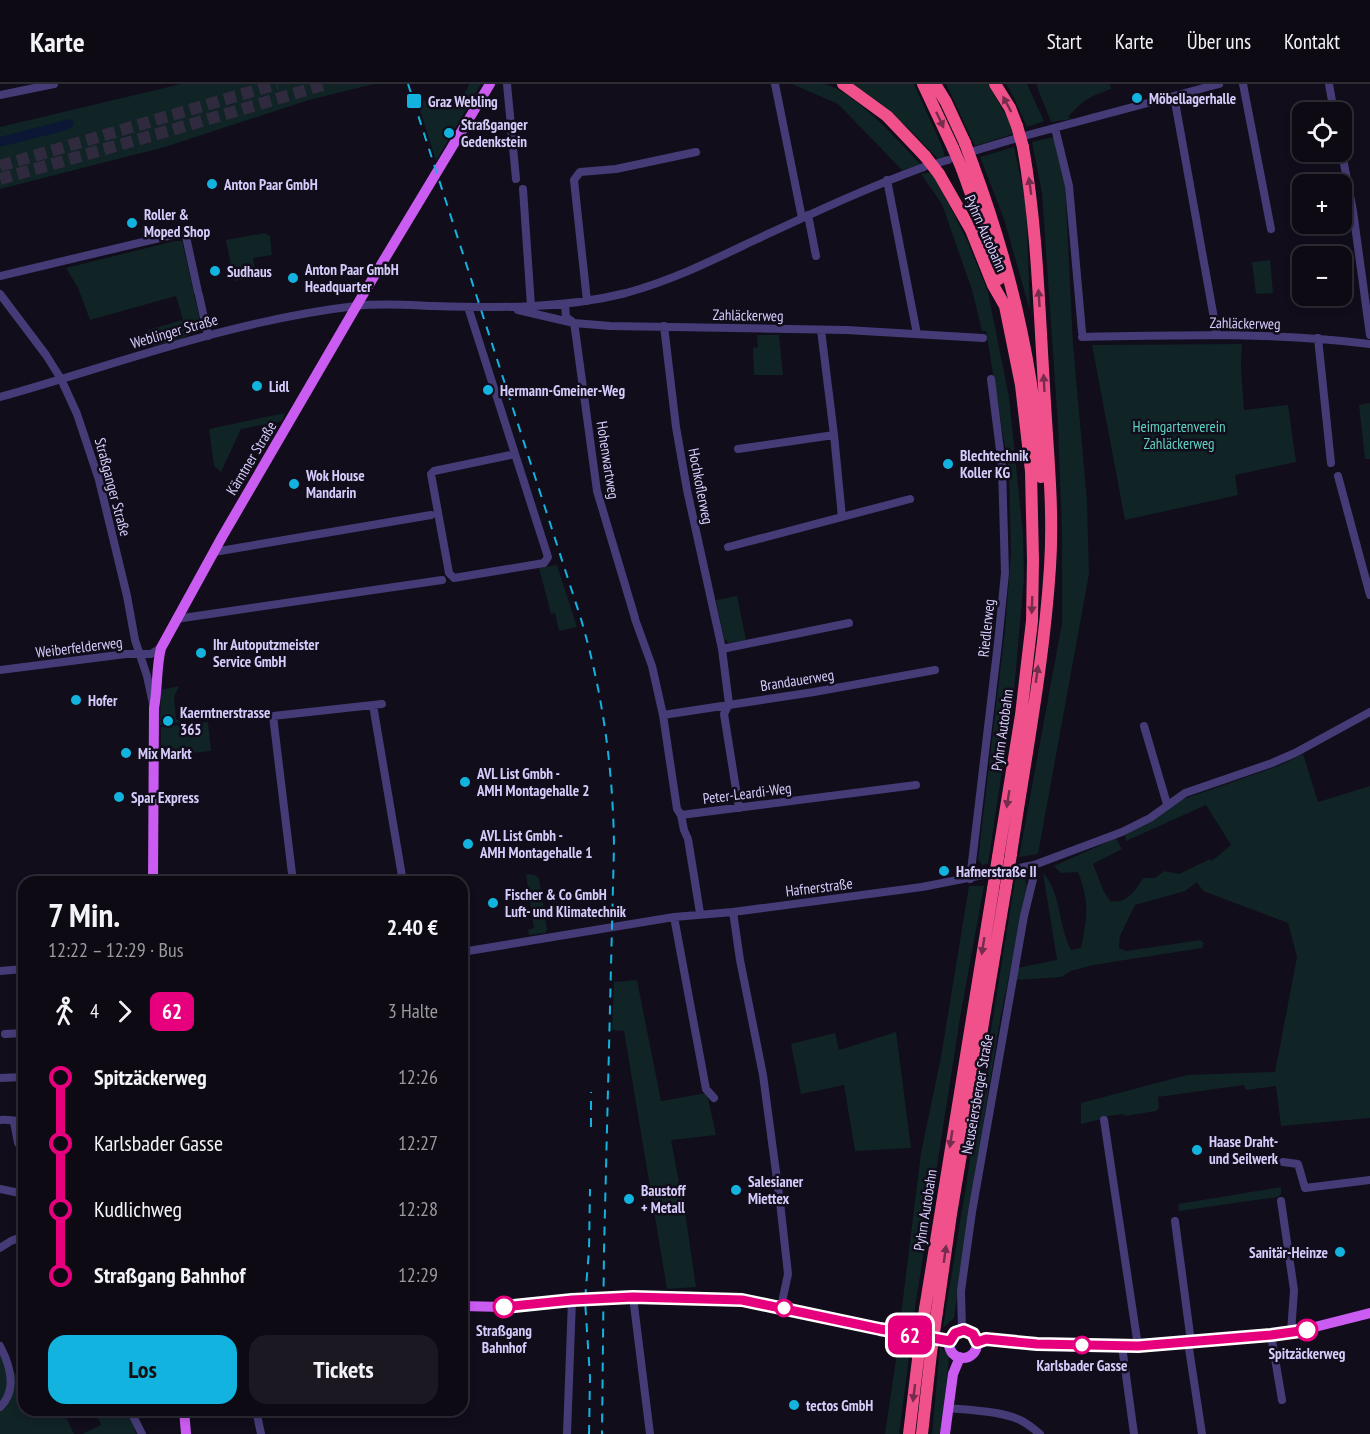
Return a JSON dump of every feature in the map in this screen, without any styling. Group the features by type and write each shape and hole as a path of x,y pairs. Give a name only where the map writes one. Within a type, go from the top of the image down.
{"highway":[{"name":"Pyhrn Autobahn","path":"843,84 887,116 924,162 939,168 971,230 993,285 1005,306 1025,412 1031,471 1034,560 1032,621 1005,856 1006,886 951,1214 931,1310"},
{"path":"923,84 964,147"},
{"path":"937,84 964,147 1005,306"},
{"name":"Pyhrn Autobahn","path":"909,1434 925,1352 993,889 1005,856 1031,720 1050,567 1051,513 1031,190 1017,126 1010,108 995,84"},
{"path":"968,167 1008,278 1028,362 1035,407 1043,512 1045,610"},
{"name":"Pyhrn Autobahn","path":"922,1434 925,1352"}],"main road":[{"name":"Kärntner Straße","path":"153,876 154,708 161,648 214,552 490,84"},
{"path":"468,1306 504,1307 633,1297 742,1300 912,1335"},
{"path":"977,1342 986,1339 1037,1344 1138,1346 1292,1333 1370,1313"},
{"path":"962,1330 971,1332 977,1342 976,1349 966,1357 960,1357 952,1352 946,1340 962,1330"},
{"path":"945,1434 953,1374 960,1357"},
{"path":"184,1416 186,1434"}],"street":[{"path":"0,95 54,84"},
{"path":"507,84 516,179"},
{"path":"775,84 816,256"},
{"path":"1028,135 1219,84"},
{"path":"1243,84 1271,229"},
{"path":"1329,84 1332,102"},
{"path":"1174,96 1217,335"},
{"name":"Zahläckerweg","path":"1055,128 1069,186 1082,335 1318,338 1370,344"},
{"path":"964,147 1019,143"},
{"path":"587,301 573,180 580,172 616,169 696,152"},
{"path":"939,168 948,160"},
{"path":"515,307 565,305 587,301 625,293 684,275 924,162"},
{"path":"1344,162 1353,211 1370,335"},
{"path":"887,180 917,334"},
{"path":"523,189 531,306"},
{"path":"0,276 185,232 208,336"},
{"name":"Straßganger Straße","path":"0,294 62,378 76,414 99,480 154,708"},
{"name":"Hohenwartweg","path":"565,305 566,316 574,324 597,491 635,619 652,666 663,716"},
{"name":"Weblinger Straße","path":"0,397 208,336 279,318 358,306 515,307"},
{"path":"468,306 548,557 544,563 454,578 449,573 431,474 434,471 515,454"},
{"name":"Zahläckerweg","path":"515,307 522,311 574,324 821,330 983,338"},
{"name":"Hochkoflerweg","path":"664,326 676,427 687,490 722,649 729,704 724,714 739,808"},
{"path":"821,330 842,517"},
{"path":"1318,338 1331,463"},
{"name":"Riedlerweg","path":"970,879 1005,573 1002,466 992,379"},
{"path":"738,449 834,435"},
{"path":"1338,476 1366,565 1370,595"},
{"path":"728,547 910,499"},
{"path":"214,552 431,515"},
{"path":"176,619 442,580"},
{"path":"722,649 849,622"},
{"name":"Weiberfelderweg","path":"0,670 94,658 151,654 161,648"},
{"name":"Brandauerweg","path":"663,716 935,670"},
{"path":"292,876 273,716 377,704 402,876"},
{"name":"Hafnerstraße","path":"468,951 674,916 733,912 887,892 970,879 1034,865 1122,832 1150,818 1185,793 1295,753 1370,712"},
{"path":"663,716 677,809 688,839 700,913"},
{"path":"1144,726 1167,804"},
{"name":"Peter-Leardi-Weg","path":"681,815 916,785"},
{"name":"Neuseiersberger Straße","path":"962,1330 961,1291 972,1212 1034,865"},
{"path":"733,912 740,960 763,1075 780,1202 788,1274 781,1307"},
{"path":"674,916 706,1089 714,1098"},
{"path":"0,971 18,970"},
{"path":"5,1034 18,1033"},
{"path":"0,1078 18,1077"},
{"path":"0,1120 18,1121"},
{"path":"1104,1120 1138,1346"},
{"path":"14,1122 18,1143"},
{"path":"1283,1162 1298,1164 1305,1188 1370,1180"},
{"path":"0,1189 18,1193"},
{"path":"1281,1201 1294,1290 1292,1333"},
{"path":"1175,1221 1202,1434"},
{"path":"0,1248 18,1238"},
{"path":"633,1297 650,1434"},
{"path":"567,1434 572,1300"},
{"path":"1271,1335 1282,1400"},
{"path":"0,1346 8,1361 10,1379 10,1392 0,1407"},
{"path":"1122,1346 1134,1434"},
{"path":"948,1408 1014,1418 1021,1420 1040,1434"},
{"path":"133,1416 142,1434"},
{"path":"257,1416 261,1434"}],"green space":[{"path":"181,84 374,84 309,100 165,147 0,189 0,127"},
{"path":"469,84 481,84 436,161 419,107 421,106 417,93 428,103 447,104 463,95"},
{"path":"792,84 825,84 850,97 876,119 921,165 902,170 838,104"},
{"path":"854,84 914,84 945,157 938,159 907,127"},
{"path":"946,84 988,84 1009,121 1013,134 975,146"},
{"path":"1006,84 1027,84 1044,121 1027,127"},
{"path":"1036,84 1110,84 1111,89 1083,102 1068,117 1072,119 1051,122"},
{"path":"1054,137 1065,181 1073,344 1087,501 1089,574 1038,854 1019,857 1062,623 1058,425 1042,193 1032,142"},
{"path":"1014,147 1026,203 1030,311 1004,219 980,157"},
{"path":"932,172 967,240 988,292 1009,397 1023,534 1024,579 1014,691 988,864 982,865 978,859 1005,630 1011,553 1009,472 986,331 982,331 972,290 942,204 921,174"},
{"path":"265,233 270,236 272,255 253,258 255,269 265,267 267,275 234,281 226,240"},
{"path":"182,241 200,320 198,331 180,339 153,346 148,330 183,320 176,296 90,320 78,288 66,268"},
{"path":"1270,260 1273,293 1256,294 1252,262"},
{"path":"757,335 779,335 783,375 754,375 753,348 758,347"},
{"name":"Heimgartenverein Zahläckerweg","path":"1242,344 1244,410 1288,405 1296,462 1235,475 1238,495 1125,520 1092,345"},
{"path":"1370,403 1370,459 1365,459 1359,405"},
{"path":"285,413 282,421 241,429 221,472 214,466 209,429"},
{"path":"557,565 577,627 559,631 555,613 551,614 539,568"},
{"path":"737,596 746,640 729,643 724,639 716,600"},
{"path":"179,686 174,697 176,719 181,722 160,725 161,690"},
{"path":"208,722 211,751 161,756 161,727"},
{"path":"1303,754 1318,802 1370,786 1370,1118 1281,1126 1276,1086 1246,1090 1244,1085 1158,1097 1159,1108 1156,1111 1108,1116 1081,1124 1081,1103 1187,1075 1275,1072 1297,957 1288,923 1203,891 1197,882 1185,891 1135,905 1120,936 1119,948 1126,951 1201,940 1204,943 1202,948 1093,965 1071,971 1061,977 1015,980 1017,968 1057,960 1043,873 1053,889 1071,950 1081,948 1086,910 1082,883 1078,872 1061,873 1054,866 1116,838 1122,849 1093,864 1104,892 1110,901 1116,901 1130,896 1143,878 1155,878 1164,871 1179,874 1210,859 1212,861 1231,845 1206,805 1126,841 1125,835 1178,801 1281,765"},
{"path":"526,874 535,875 539,879 547,930 545,933 529,935 528,930 534,928"},
{"path":"1016,874 1025,879 1027,887 1001,1015 954,1318 943,1328"},
{"path":"969,886 984,886 960,1018 912,1327 900,1323 921,1153 941,1057"},
{"path":"637,980 661,1101 707,1093 716,1135 671,1140 696,1287 667,1289 624,1031 612,1030 614,982"},
{"path":"896,1032 911,1148 855,1151 844,1085 801,1094 791,1044 835,1033 839,1050"},
{"path":"1281,1187 1281,1194 1278,1197 1179,1211 1178,1204"},
{"path":"899,1339 911,1342 899,1434 885,1434"},
{"path":"940,1346 949,1356 942,1434 932,1434"},
{"path":"0,1353 18,1376 18,1416 66,1416 74,1434 0,1434"},
{"path":"97,1416 131,1416 136,1434 82,1434 101,1425"}],"water":[{"path":"70,119 74,122 67,130 0,147 0,137"}],"tunnel":[{"path":"0,166 277,84"},
{"path":"0,179 326,84"}],"railway":[{"path":"408,84 581,619 601,703 612,789 614,846 602,1434"},
{"path":"591,1092 591,1127"},
{"path":"589,1434 590,1377 585,1300 590,1189"}],"bus line":[{"name":"62","path":"504,1307 633,1297 742,1300 950,1341 951,1336 959,1330 964,1330 973,1334 977,1342 986,1339 1037,1344 1102,1346 1179,1343 1307,1330"}],"place":[{"name":"Möbellagerhalle","path":"1137,98"},
{"name":"Graz Webling","path":"414,101"},
{"name":"Straßganger Gedenkstein","path":"449,133"},
{"name":"Anton Paar GmbH","path":"212,184"},
{"name":"Roller & Moped Shop","path":"132,223"},
{"name":"Sudhaus","path":"215,271"},
{"name":"Anton Paar GmbH Headquarter","path":"293,278"},
{"name":"Lidl","path":"257,386"},
{"name":"Hermann-Gmeiner-Weg","path":"488,390"},
{"name":"Blechtechnik Koller KG","path":"948,464"},
{"name":"Wok House Mandarin","path":"294,484"},
{"name":"Ihr Autoputzmeister Service GmbH","path":"201,653"},
{"name":"Hofer","path":"76,700"},
{"name":"Kaerntnerstrasse 365","path":"168,721"},
{"name":"Mix Markt","path":"126,753"},
{"name":"AVL List Gmbh - AMH Montagehalle 2","path":"465,782"},
{"name":"Spar Express","path":"119,797"},
{"name":"AVL List Gmbh - AMH Montagehalle 1","path":"468,844"},
{"name":"Hafnerstraße II","path":"944,871"},
{"name":"Fischer & Co GmbH Luft- und Klimatechnik","path":"493,903"},
{"name":"Haase Draht- und Seilwerk","path":"1197,1150"},
{"name":"Salesianer Miettex","path":"736,1190"},
{"name":"Baustoff + Metall","path":"629,1199"},
{"name":"Sanitär-Heinze","path":"1340,1252"},
{"name":"Straßgang Bahnhof","path":"504,1307"},
{"name":"Spitzäckerweg","path":"1307,1330"},
{"name":"Karlsbader Gasse","path":"1082,1345"},
{"name":"tectos GmbH","path":"794,1405"}]}
